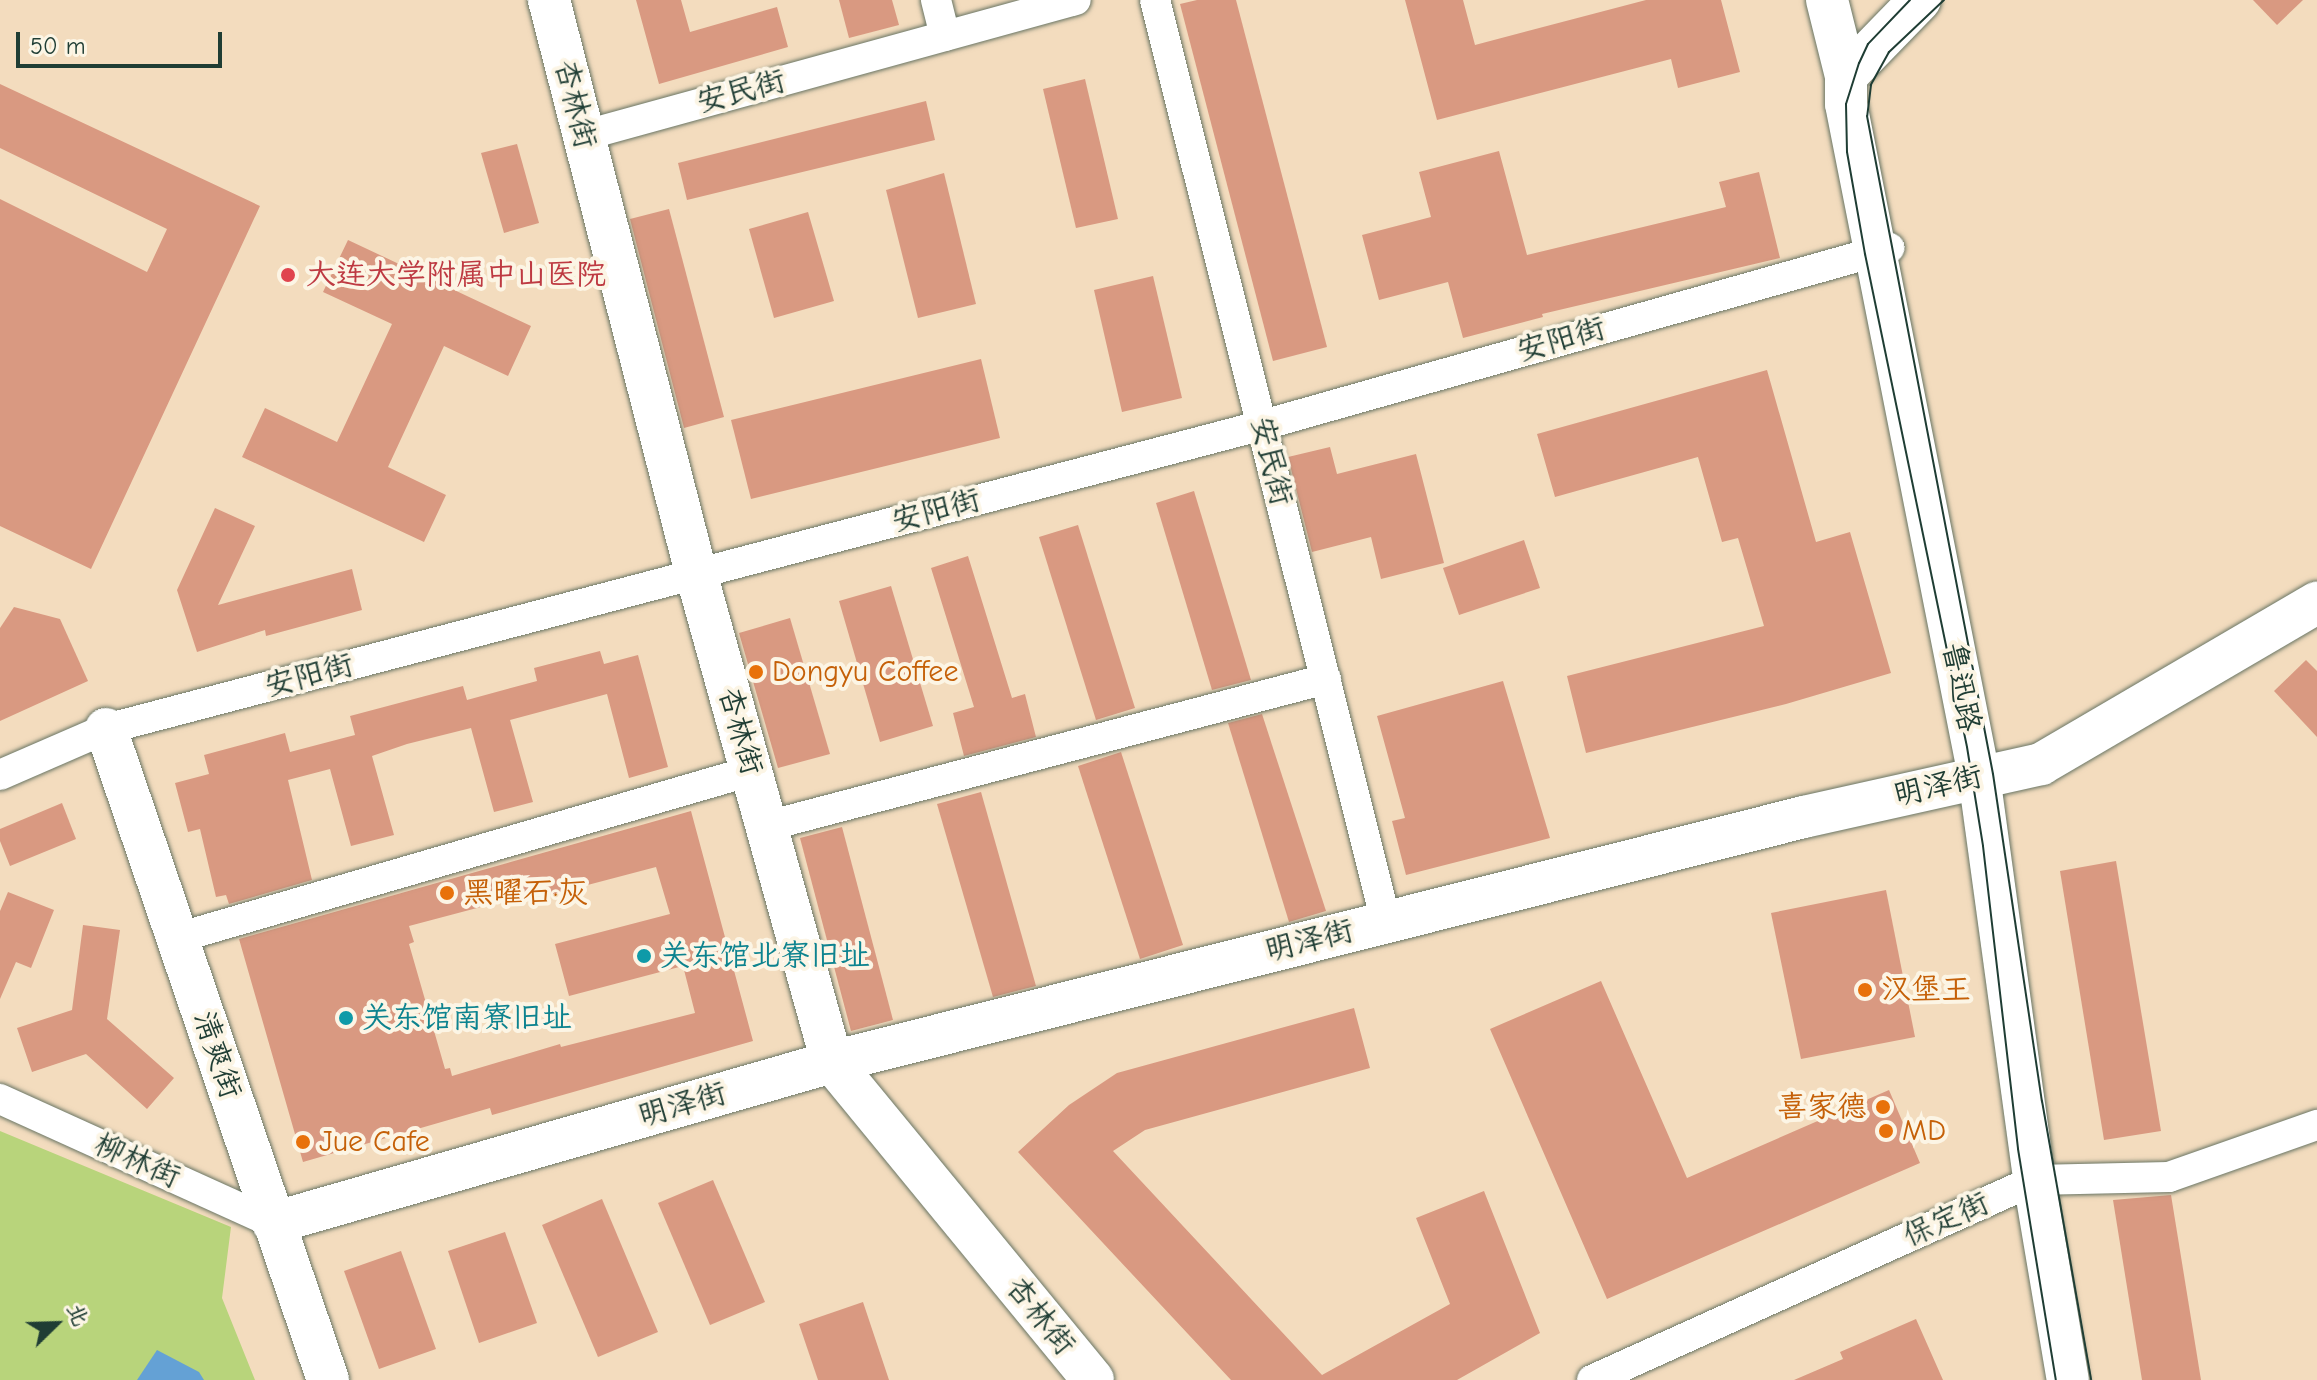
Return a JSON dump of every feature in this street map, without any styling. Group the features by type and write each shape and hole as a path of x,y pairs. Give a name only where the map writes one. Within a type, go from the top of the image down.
{"street":[{"name":"杏林街","path":"549,0 696,573 832,1062 1093,1380"},
{"path":"936,0 945,36"},
{"name":"安民街","path":"582,136 1076,0"},
{"name":"安民街","path":"1155,0 1386,922"},
{"name":"鲁迅路","path":"1827,0 1846,76 1846,104 1882,250 1979,776 2034,1180 2068,1380"},
{"path":"1846,76 1920,0"},
{"name":"安阳街","path":"0,775 106,729 1263,425 1882,250"},
{"name":"明泽街","path":"273,1223 832,1062 1386,922 1979,776 2041,764 2316,606"},
{"path":"767,826 1326,679"},
{"name":"清爽街","path":"106,729 328,1380"},
{"path":"177,938 751,771"},
{"name":"柳林街","path":"0,1099 273,1223"},
{"name":"保定街","path":"1592,1380 2034,1180 2169,1177 2317,1125"}],"green space":[{"path":"0,1131 231,1227 222,1298 255,1380 0,1380"}],"water":[{"path":"157,1350 199,1372 204,1380 137,1380"}],"building":[{"path":"636,0 681,0 690,32 777,7 788,47 659,84"},
{"path":"839,0 892,0 899,25 849,38"},
{"path":"1197,0 1236,0 1327,347 1273,361 1180,4"},
{"path":"1405,0 1463,0 1475,45 1646,0 1721,0 1740,72 1678,88 1671,59 1437,120"},
{"path":"2253,0 2303,0 2277,25"},
{"path":"1085,79 1118,219 1076,228 1043,89"},
{"path":"0,84 260,206 91,569 0,526 0,199 147,272 167,229 0,148"},
{"path":"926,101 935,140 687,200 678,163"},
{"path":"517,144 539,223 504,233 481,153"},
{"path":"1499,151 1527,255 1726,207 1719,182 1759,172 1780,258 1542,314 1543,317 1463,338 1448,282 1379,300 1362,235 1431,217 1419,172"},
{"path":"944,173 976,304 918,318 886,190"},
{"path":"669,209 724,417 684,428 630,219"},
{"path":"808,212 834,301 774,318 749,229"},
{"path":"348,240 531,326 508,376 444,346 388,467 446,495 424,542 242,457 265,408 337,442 392,324 323,292"},
{"path":"1153,276 1182,398 1122,412 1094,290"},
{"path":"981,359 1000,438 751,499 731,420"},
{"path":"1767,370 1816,542 1850,532 1891,673 1786,704 1586,753 1567,676 1764,626 1738,538 1722,542 1698,457 1555,497 1537,434"},
{"path":"1330,447 1337,474 1416,454 1444,563 1381,579 1371,537 1312,552 1288,457"},
{"path":"1194,491 1251,680 1212,690 1156,503"},
{"path":"215,508 255,526 218,605 352,569 362,610 266,636 265,630 197,652 177,590"},
{"path":"1078,525 1135,708 1096,720 1039,537"},
{"path":"1524,540 1540,588 1459,615 1443,568"},
{"path":"968,556 1012,698 1025,694 1036,737 964,756 953,713 974,707 931,568"},
{"path":"891,586 933,726 880,742 839,601"},
{"path":"14,607 60,619 88,681 0,721 0,628"},
{"path":"790,618 830,754 778,768 739,633"},
{"path":"600,651 604,664 638,655 668,767 629,778 607,694 510,720 533,802 494,812 471,728 407,744 372,756 394,835 351,846 330,769 288,780 312,880 229,904 226,895 216,897 200,829 188,832 175,783 209,774 204,755 285,733 290,752 355,735 350,716 463,686 467,700 537,681 534,668"},
{"path":"2306,660 2317,671 2317,737 2274,691"},
{"path":"1503,681 1550,838 1406,875 1392,821 1405,818 1377,716"},
{"path":"1262,714 1326,911 1289,922 1228,723"},
{"path":"1121,752 1183,945 1140,959 1078,766"},
{"path":"981,792 1036,986 993,997 937,804"},
{"path":"62,803 76,839 10,866 0,841 0,829"},
{"path":"691,811 753,1041 492,1115 490,1108 303,1162 239,939","holes":["656,867 670,914 555,944 569,996 683,966 695,1013 561,1047 560,1044 452,1076 450,1068 445,1069 409,944 414,942 409,926 541,891 542,897"]},
{"path":"842,827 893,1020 851,1031 800,838"},
{"path":"2116,861 2161,1131 2104,1140 2060,871"},
{"path":"1886,890 1915,1037 1801,1059 1771,913"},
{"path":"8,892 54,910 31,968 16,962 0,999 0,911"},
{"path":"83,925 120,930 107,1019 174,1078 147,1109 86,1054 32,1072 17,1028 72,1010"},
{"path":"1601,981 1687,1178 1889,1090 1920,1163 1607,1299 1490,1029"},
{"path":"1354,1008 1370,1068 1145,1130 1113,1151 1322,1375 1450,1304 1416,1218 1484,1191 1540,1333 1457,1380 1231,1380 1018,1152 1069,1105 1117,1073"},
{"path":"713,1180 765,1302 710,1325 658,1203"},
{"path":"2171,1195 2201,1380 2142,1380 2113,1200"},
{"path":"602,1199 658,1332 598,1357 542,1225"},
{"path":"505,1232 537,1323 479,1343 448,1251"},
{"path":"401,1251 436,1349 379,1369 344,1271"},
{"path":"863,1302 889,1380 818,1380 799,1324"},
{"path":"1916,1319 1943,1380 1794,1380 1843,1359 1840,1352"}],"tram line":[{"path":"1910,0 1868,44 1859,63 1846,104 1847,152 1865,254 1967,747 1983,846 2018,1149 2056,1380"},
{"path":"1944,0 1889,52 1871,85 1867,116 1993,774 2042,1101 2091,1380"}],"place":[{"name":"大连大学附属中山医院","path":"288,275"},
{"name":"Dongyu Coffee","path":"756,672"},
{"name":"黑曜石·灰","path":"447,893"},
{"name":"关东馆北寮旧址","path":"644,956"},
{"name":"汉堡王","path":"1865,990"},
{"name":"关东馆南寮旧址","path":"346,1018"},
{"name":"喜家德","path":"1883,1107"},
{"name":"MD","path":"1886,1131"},
{"name":"Jue Cafe","path":"303,1142"}]}
